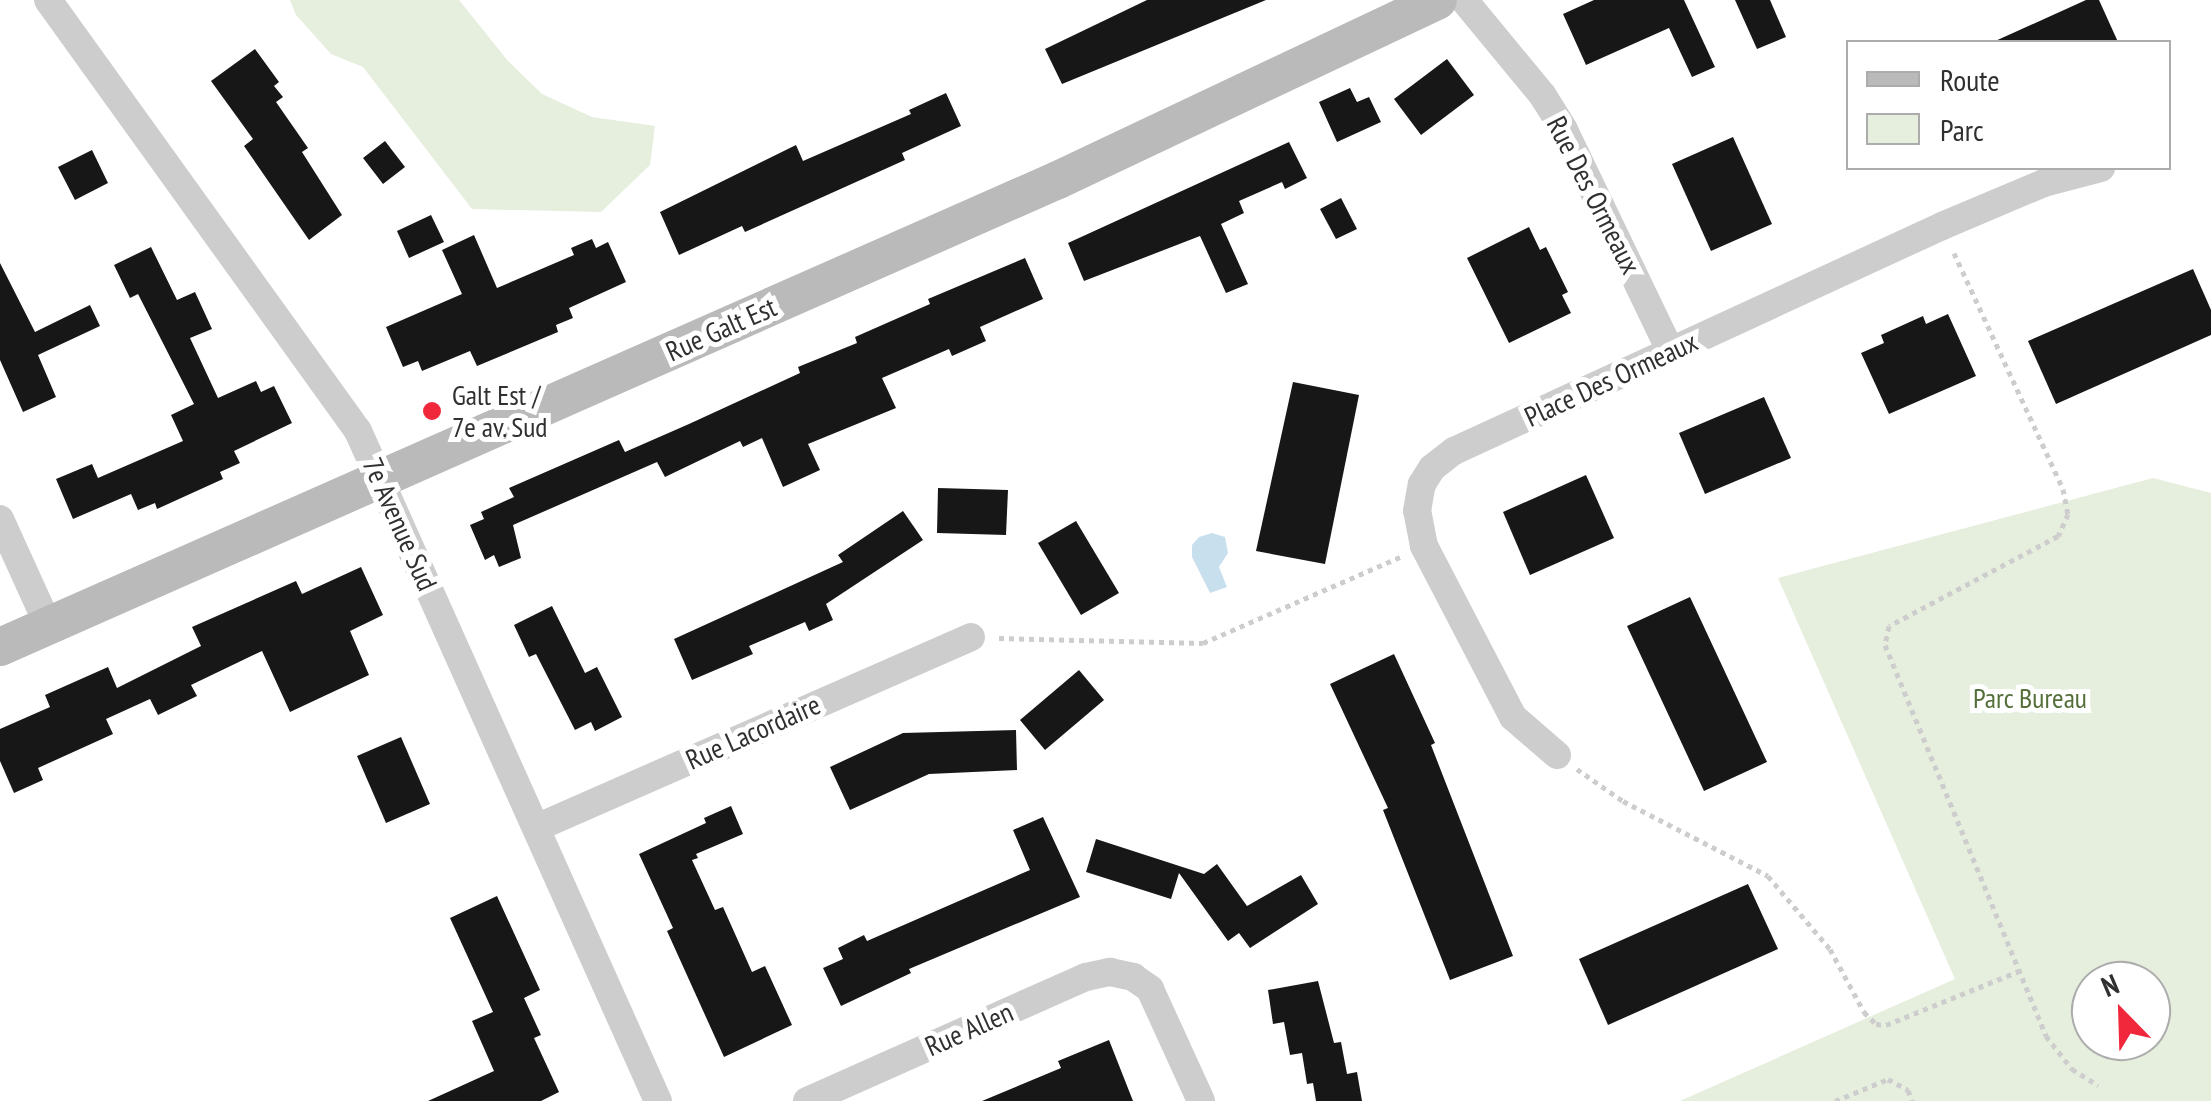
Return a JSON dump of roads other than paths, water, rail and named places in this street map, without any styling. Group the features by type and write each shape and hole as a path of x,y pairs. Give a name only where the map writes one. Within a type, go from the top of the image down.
{"main road":[{"name":"Rue Galt Est","path":"0,648 1058,180 1438,0"}],"street":[{"name":"7e Avenue Sud","path":"48,0 342,406 380,478 658,1101"},
{"name":"Rue Des Ormeaux","path":"1464,0 1543,96 1564,130 1672,352"},
{"name":"Place Des Ormeaux","path":"1557,755 1528,734 1504,702 1424,546 1417,511 1422,484 1432,468 1454,451 1942,226 2044,183 2093,170"},
{"path":"0,520 49,626"},
{"name":"Rue Lacordaire","path":"536,828 970,637"},
{"name":"Rue Allen","path":"807,1101 1086,977 1110,972 1133,976 1150,989 1201,1101"}],"water":[{"path":"1212,533 1225,537 1228,553 1219,567 1227,587 1210,593 1192,557 1192,545 1199,537"}],"place":[{"name":"Galt Est / 7e av. Sud","path":"432,411"}],"park label":[{"name":"Parc Bureau","path":"2030,698"}]}
